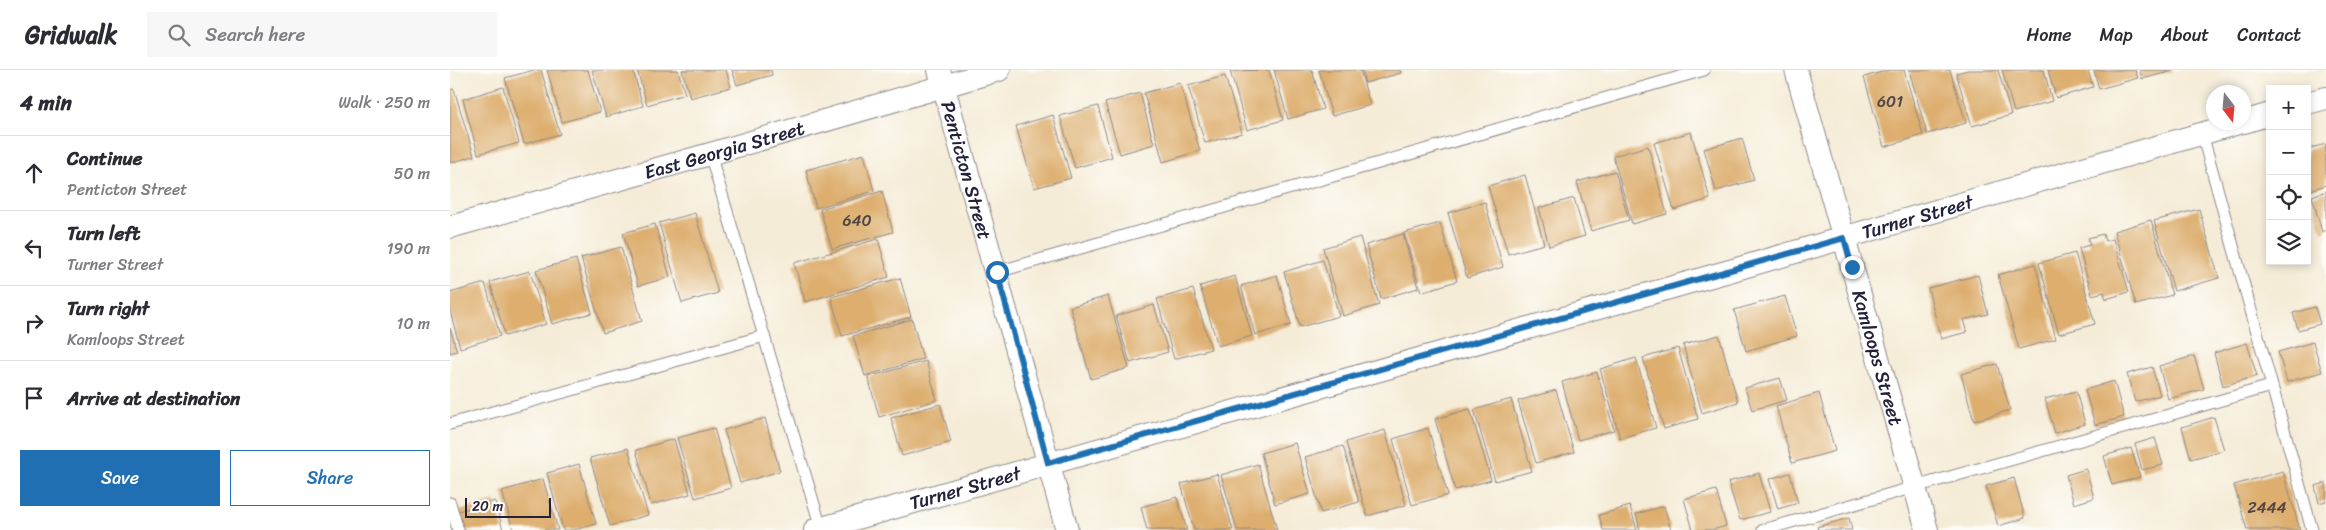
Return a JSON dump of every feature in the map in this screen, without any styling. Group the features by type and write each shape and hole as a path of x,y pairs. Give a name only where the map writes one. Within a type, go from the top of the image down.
{"street":[{"name":"East Georgia Street","path":"450,227 710,154 941,78 999,70"},
{"name":"Kamloops Street","path":"1796,70 1927,530"},
{"name":"Penticton Street","path":"941,78 997,272 1066,530"},
{"path":"2311,102 2326,98"},
{"name":"Turner Street","path":"2251,120 2266,115"},
{"name":"Turner Street","path":"818,529 1844,238 2216,130"}],"lane":[{"path":"997,272 1704,70"},
{"path":"2202,134 2312,530"},
{"path":"710,154 764,336 818,529"},
{"path":"450,424 764,336"},
{"path":"1763,530 2271,386"},
{"path":"450,503 458,530"}],"building":[{"path":"534,70 541,70 560,134 524,144 505,78"},
{"path":"547,70 588,70 600,112 562,122"},
{"path":"592,70 633,70 643,106 606,117"},
{"path":"637,70 678,70 685,94 647,105"},
{"path":"682,70 726,70 731,87 690,98"},
{"path":"732,70 771,70 772,75 737,85"},
{"path":"1269,70 1283,120 1247,130 1230,71"},
{"path":"1274,70 1312,70 1323,109 1288,119"},
{"path":"1319,70 1360,70 1370,105 1332,116"},
{"path":"1362,70 1400,70 1401,73 1365,83"},
{"path":"1889,70 1904,70 1923,135 1884,147 1864,77"},
{"path":"1909,70 1950,70 1966,123 1927,134"},
{"path":"1968,70 1998,70 2011,115 1972,126 1956,73"},
{"path":"2002,70 2044,70 2052,101 2014,112"},
{"path":"2048,70 2088,70 2093,87 2056,98"},
{"path":"2094,70 2135,70 2138,78 2099,89"},
{"path":"2140,70 2173,70 2173,71 2142,79"},
{"path":"1225,76 1242,133 1205,143 1188,86"},
{"path":"1180,83 1200,151 1163,162 1144,93"},
{"path":"503,87 519,143 478,154 463,99"},
{"path":"454,89 474,156 450,163 450,90"},
{"path":"1140,93 1154,144 1120,154 1105,103"},
{"path":"1098,106 1112,157 1075,168 1060,116"},
{"path":"1053,115 1071,178 1034,188 1016,126"},
{"path":"1691,132 1710,199 1674,210 1654,143"},
{"path":"1742,138 1754,180 1716,191 1704,149"},
{"path":"2326,144 2326,185 2311,190 2311,175 2311,148"},
{"path":"1648,146 1667,214 1632,224 1613,156"},
{"path":"864,154 874,191 816,208 806,170"},
{"path":"1615,171 1629,220 1591,231 1577,182"},
{"path":"1525,175 1544,244 1508,254 1488,186"},
{"path":"882,191 893,232 832,249 820,209"},
{"path":"2326,191 2326,230 2322,232 2312,196"},
{"path":"1574,198 1585,236 1549,246 1539,208"},
{"path":"1485,202 1503,267 1467,278 1448,213"},
{"path":"2199,209 2219,278 2174,291 2154,221"},
{"path":"695,213 718,293 682,303 659,223"},
{"path":"2151,220 2172,295 2136,305 2114,231"},
{"path":"1440,223 1457,281 1421,292 1404,233"},
{"path":"655,224 670,277 638,286 623,233"},
{"path":"1403,234 1418,288 1381,299 1366,245"},
{"path":"2103,234 2105,241 2113,239 2129,292 2106,299 2104,292 2092,295 2079,248 2090,245 2088,238"},
{"path":"1360,237 1379,305 1343,316 1323,248"},
{"path":"878,239 889,277 805,302 794,263"},
{"path":"621,247 642,321 603,333 581,258"},
{"path":"2075,253 2095,324 2059,334 2039,263"},
{"path":"576,259 592,313 552,324 536,270"},
{"path":"1323,260 1339,316 1300,327 1284,272"},
{"path":"2035,264 2056,339 2019,349 1998,275"},
{"path":"530,271 546,324 505,336 490,282"},
{"path":"1277,275 1291,325 1255,335 1241,286"},
{"path":"1978,275 1988,314 1963,320 1967,332 1941,339 1928,288"},
{"path":"1235,276 1252,336 1218,346 1200,286"},
{"path":"900,278 911,317 842,336 831,297"},
{"path":"485,283 500,336 460,348 450,311 450,293"},
{"path":"1193,289 1211,349 1174,359 1157,299"},
{"path":"1108,296 1129,368 1091,379 1070,307"},
{"path":"1785,296 1797,336 1746,351 1734,310"},
{"path":"1154,305 1168,352 1130,363 1116,316"},
{"path":"2315,307 2320,324 2298,330 2293,313"},
{"path":"912,319 923,359 865,376 853,336"},
{"path":"450,328 457,351 450,353"},
{"path":"1719,335 1738,402 1702,413 1683,345"},
{"path":"2313,342 2322,372 2287,382 2278,352"},
{"path":"2247,343 2257,376 2223,386 2214,353"},
{"path":"1678,348 1698,419 1664,429 1643,358"},
{"path":"2194,356 2204,389 2168,399 2159,366"},
{"path":"1636,358 1656,428 1620,438 1600,369"},
{"path":"926,361 937,400 879,417 868,377"},
{"path":"1997,364 2010,410 1974,421 1961,374"},
{"path":"2152,367 2160,395 2135,402 2127,374"},
{"path":"1597,372 1614,430 1578,440 1562,382"},
{"path":"1780,378 1787,400 1752,410 1745,388"},
{"path":"2114,381 2124,417 2095,425 2085,390"},
{"path":"1556,390 1574,452 1536,463 1518,401"},
{"path":"2076,391 2085,424 2055,433 2045,399"},
{"path":"1819,393 1835,451 1792,463 1776,406"},
{"path":"1511,399 1532,471 1495,481 1474,410"},
{"path":"940,404 951,442 902,456 891,418"},
{"path":"1470,409 1491,480 1455,490 1435,419"},
{"path":"2214,417 2224,450 2191,459 2182,427"},
{"path":"765,418 780,471 740,483 724,430"},
{"path":"714,428 731,488 695,498 677,438"},
{"path":"1428,428 1448,495 1412,505 1393,439"},
{"path":"1385,430 1406,505 1367,516 1346,442"},
{"path":"2155,438 2163,465 2142,470 2135,444"},
{"path":"674,439 690,494 651,505 636,450"},
{"path":"1295,443 1310,494 1275,504 1261,453"},
{"path":"1343,446 1359,502 1321,513 1305,457"},
{"path":"628,448 648,515 610,526 590,458"},
{"path":"2131,448 2140,477 2112,485 2104,456"},
{"path":"579,464 596,524 574,530 563,530 547,473"},
{"path":"1258,464 1277,530 1237,530 1221,475"},
{"path":"2086,469 2094,498 2074,504 2066,475"},
{"path":"2283,471 2300,530 2247,530 2234,485"},
{"path":"1759,473 1770,512 1740,520 1728,482"},
{"path":"1790,473 1798,503 1778,509 1769,479"},
{"path":"1217,474 1233,530 1194,530 1181,484"},
{"path":"2014,478 2025,518 1998,526 1986,486"},
{"path":"543,479 558,530 513,530 502,491"},
{"path":"2326,483 2326,501 2319,503 2315,486"},
{"path":"1716,490 1726,526 1712,530 1693,530 1684,499"},
{"path":"1177,497 1187,530 1147,530 1141,507"},
{"path":"495,501 503,530 463,530 458,511"},
{"path":"1630,506 1637,530 1603,530 1599,515"},
{"path":"1664,506 1671,530 1640,530 1636,514"},
{"path":"1849,518 1852,530 1818,530 1817,527"}],"route":[{"path":"997,272 1048,463 1844,238 1852,267"}]}
